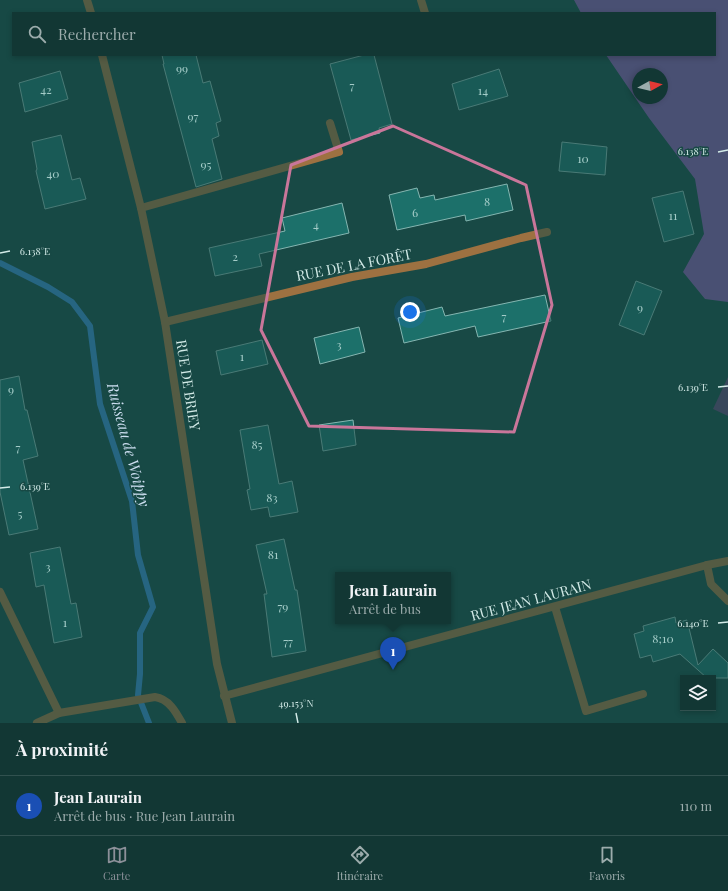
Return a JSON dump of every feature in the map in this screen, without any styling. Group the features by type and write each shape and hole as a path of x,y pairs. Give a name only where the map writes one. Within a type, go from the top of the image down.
{"street":[{"path":"88,0 91,12"},
{"path":"421,0 425,12"},
{"name":"RUE DE BRIEY","path":"102,56 141,208 165,322 217,664 232,723"},
{"path":"141,208 339,152 330,123"},
{"name":"RUE DE LA FORÊT","path":"165,322 352,277 426,264 547,232"},
{"name":"RUE JEAN LAURAIN","path":"224,696 707,565 728,561"},
{"path":"707,565 711,584 728,601"},
{"path":"0,592 59,713"},
{"path":"555,607 586,711 643,694"},
{"path":"37,723 59,713 149,697 166,700 182,723"}],"highlighted area":[{"path":"393,126 526,185 552,305 514,432 309,426 261,330 291,165"}],"shaded area":[{"path":"574,0 728,0 728,302 705,299 683,272 704,234 695,179 639,104 668,104 668,68 632,68 632,93 607,56 716,56 716,12 580,12"},
{"path":"728,377 728,416 713,409"}],"building":[{"path":"162,56 196,56 203,83 210,81 221,121 216,123 219,136 212,139 222,179 196,187"},
{"path":"360,56 374,56 392,124 379,128 380,133 351,140 330,64"},
{"path":"499,69 508,96 459,110 452,84"},
{"path":"60,71 68,99 25,112 19,83"},
{"path":"61,135 72,180 80,178 86,199 45,209 36,171 37,169 32,142"},
{"path":"562,142 607,147 605,175 559,171"},
{"path":"507,184 513,210 466,221 465,215 397,230 389,195 417,188 420,198 434,195 435,200"},
{"path":"683,191 694,234 664,242 652,198"},
{"path":"342,203 349,233 259,254 262,266 215,276 209,248 285,231 282,218"},
{"path":"636,281 662,291 644,335 619,325"},
{"path":"545,295 551,321 478,337 475,326 404,343 398,318 442,307 445,316"},
{"path":"359,327 365,352 320,364 314,338"},
{"path":"262,340 268,364 221,375 216,351"},
{"path":"19,376 25,410 27,410 38,456 23,460 38,529 9,535 0,492 0,380"},
{"path":"353,420 356,445 323,451 319,425"},
{"path":"268,425 279,484 292,481 298,512 270,517 268,507 251,510 247,490 250,489 240,430"},
{"path":"284,539 295,590 297,590 306,651 272,657 264,594 267,594 256,545"},
{"path":"60,547 71,604 76,603 82,637 54,643 44,585 36,587 30,553"},
{"path":"675,617 676,623 687,620 698,665 713,649 728,663 728,678 716,678 716,675 704,675 680,654 653,662 651,655 640,658 634,634 644,631 643,626"}],"waterway":[{"name":"Ruisseau de Woippy","path":"0,263 48,287 72,302 90,326 100,404 132,501 138,555 153,607 140,633 140,674 138,695 149,723"}],"place":[{"name":"Jean Laurain","path":"393,670"}]}
